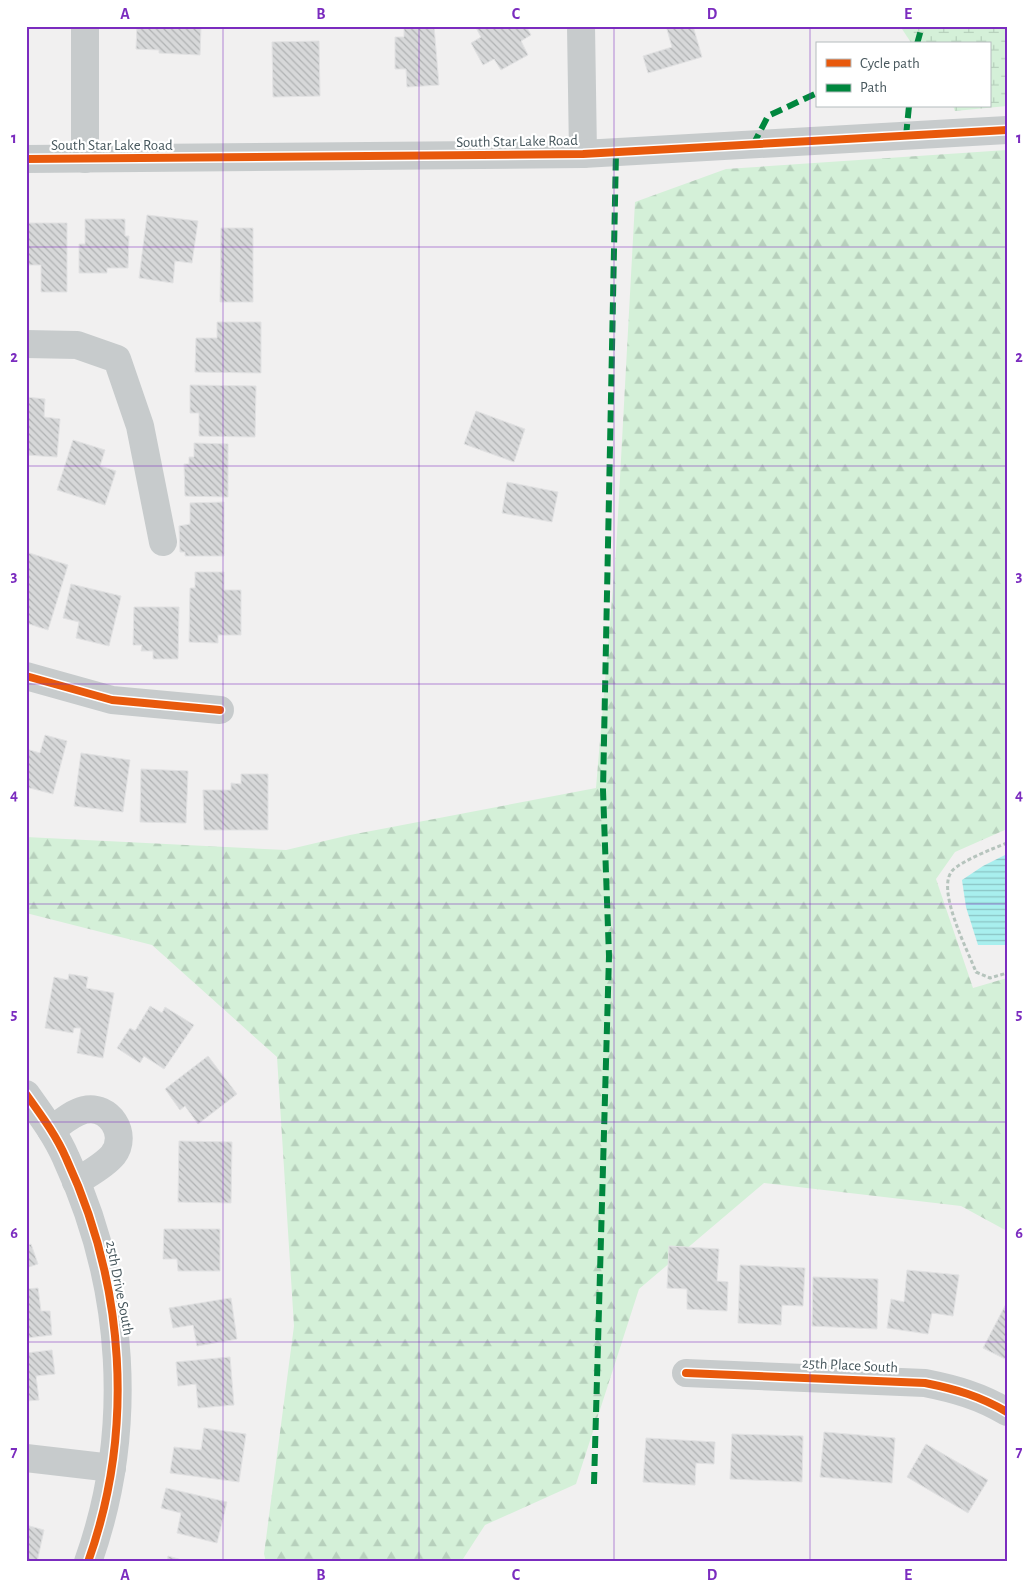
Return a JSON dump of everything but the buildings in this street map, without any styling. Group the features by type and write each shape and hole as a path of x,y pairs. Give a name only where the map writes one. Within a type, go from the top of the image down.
{"street":[{"path":"84,159 86,26"},
{"path":"581,26 583,154"},
{"name":"South Star Lake Road","path":"26,159 583,154 1007,130"},
{"path":"26,344 76,345 117,359 140,426 163,542"},
{"path":"26,676 112,700 220,710"},
{"name":"25th Drive South","path":"26,1094 51,1130 76,1182 94,1228 114,1312 118,1355 117,1431 101,1526 88,1562"},
{"path":"51,1130 84,1110 95,1109 106,1113 114,1121 119,1131 119,1142 115,1153 107,1161 76,1182"},
{"name":"25th Place South","path":"686,1373 926,1383 961,1390 1007,1412"},
{"path":"26,1458 112,1468"}],"path":[{"path":"1007,843 981,854 952,871 946,886 949,902 976,972 990,978 1007,973"}],"green space":[{"path":"900,26 1007,26 1007,106 990,108 990,42 911,42"},
{"path":"954,108 986,108 955,111"},
{"path":"1007,150 1007,829 955,852 936,879 973,988 1007,978 1007,1231 961,1206 764,1183 639,1289 576,1484 485,1525 461,1562 266,1562 264,1554 294,1326 277,1057 152,945 26,913 26,837 286,850 350,835 596,788 616,551 635,202 726,169"}],"water":[{"path":"1007,854 1007,945 978,945 966,907 962,880 983,866"}],"marked path":[{"path":"918,42 922,26"},
{"path":"753,145 768,116 816,93"},
{"path":"906,136 909,108"},
{"path":"594,1484 609,956 603,790 616,152"}],"cycle path":[{"path":"26,159 583,154 1007,130"},
{"path":"26,676 112,700 220,710"},
{"path":"26,1094 58,1141 86,1206 101,1256 111,1307 117,1358 117,1410 113,1461 103,1512 88,1562"},
{"path":"686,1373 925,1383 967,1394 1007,1412"}]}
